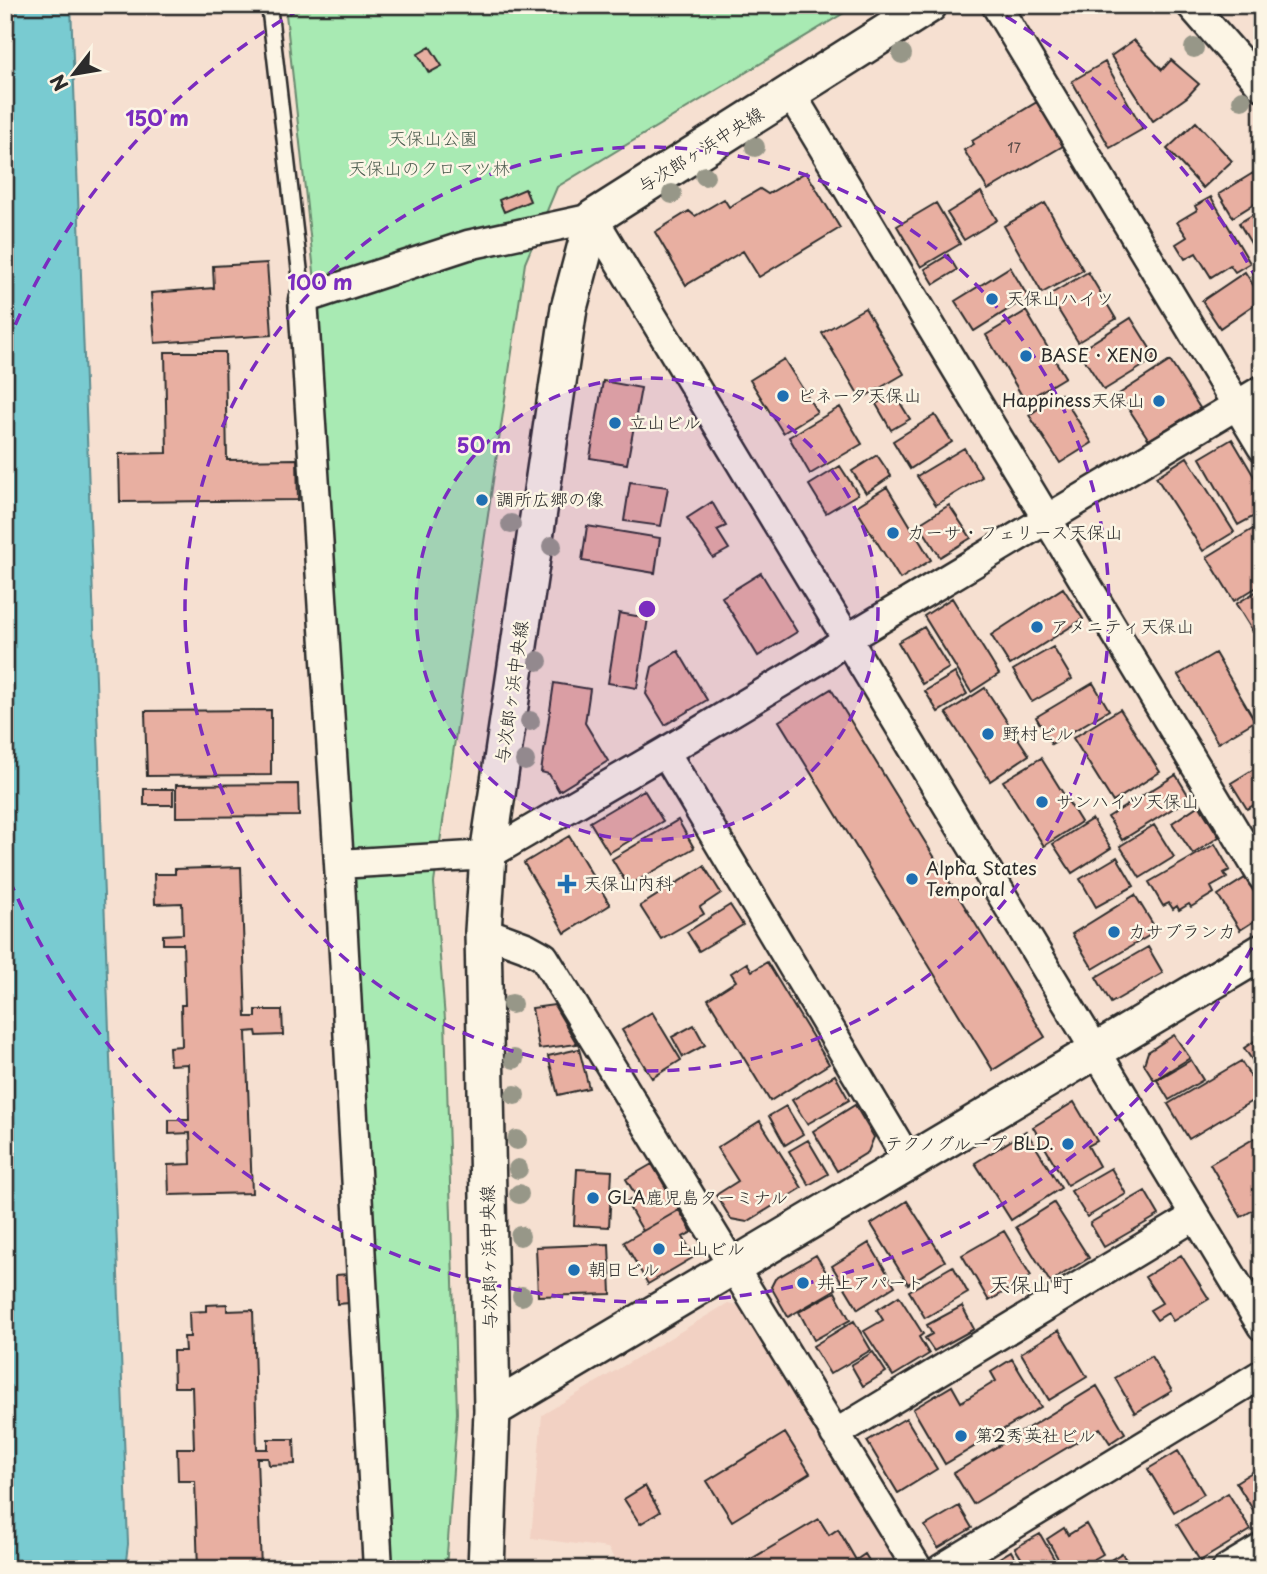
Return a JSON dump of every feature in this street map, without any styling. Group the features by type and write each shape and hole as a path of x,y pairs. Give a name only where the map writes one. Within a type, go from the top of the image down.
{"street":[{"name":"与次郎ヶ浜中央線","path":"486,1569 492,1410 483,932 488,855 569,309 593,218 929,5"},
{"path":"996,5 1262,447"},
{"path":"1191,5 1262,86"},
{"path":"791,94 1262,876"},
{"path":"377,1569 339,864 303,299 468,245 593,218 1262,1326"},
{"path":"339,864 488,855 815,662 847,639 1262,390"},
{"path":"664,752 909,1162"},
{"path":"483,932 526,947 544,957 918,1569"},
{"path":"492,1410 1262,952"},
{"path":"835,1434 1195,1216"},
{"path":"941,1569 1262,1374"},
{"path":"1227,1569 1262,1548"}],"lane":[{"path":"269,5 303,299"}],"shaded area":[{"path":"728,1303 741,1306 900,1569 620,1569 608,1548 531,1538 542,1415"}],"green space":[{"name":"天保山公園","path":"285,5 857,5 557,187 525,263 434,883 445,1019 457,1413 446,1569 393,1569 320,327"}],"water":[{"path":"5,5 71,5 128,1544 125,1569 5,1569"}],"building":[{"path":"1134,40 1162,70 1171,60 1199,84 1187,97 1153,121 1111,56"},
{"path":"430,47 442,66 429,73 418,54"},
{"path":"1105,62 1143,129 1110,148 1072,81"},
{"path":"1037,102 1063,146 988,190 964,150 974,144 972,141"},
{"path":"1196,122 1232,161 1203,188 1167,149"},
{"path":"806,172 840,228 759,277 743,251 686,285 655,232 689,211 695,216 724,199 729,207 760,189 768,194"},
{"path":"1253,173 1262,186 1262,199 1233,217 1219,194"},
{"path":"525,189 530,201 504,212 499,200"},
{"path":"981,192 997,220 964,240 947,213"},
{"path":"1211,197 1250,263 1235,272 1230,265 1211,277 1196,253 1185,259 1176,244 1187,237 1177,222 1197,210 1195,206"},
{"path":"936,203 960,244 921,267 897,226"},
{"path":"1045,203 1083,270 1042,293 1004,226"},
{"path":"1262,209 1262,255 1259,257 1239,223"},
{"path":"948,255 957,270 934,284 925,269"},
{"path":"267,263 272,335 155,343 151,293 214,288 213,266"},
{"name":"天保山ハイツ","path":"1010,267 1028,297 974,331 955,301"},
{"path":"1088,272 1116,319 1078,342 1049,295"},
{"path":"1245,272 1262,299 1220,328 1202,301"},
{"path":"865,308 904,374 861,399 822,333"},
{"name":"BASE・XENO","path":"1026,311 1065,377 1025,401 986,335"},
{"path":"1131,318 1156,358 1104,390 1079,351"},
{"path":"165,352 225,352 227,460 297,459 298,500 120,502 119,454 167,453"},
{"name":"ピネータ天保山","path":"784,359 817,412 783,433 750,380"},
{"name":"Happiness天保山","path":"1170,361 1200,408 1149,440 1119,394"},
{"name":"立山ビル","path":"603,381 641,388 627,464 590,458"},
{"path":"894,393 910,419 891,430 876,404"},
{"path":"1061,394 1092,443 1060,463 1029,415"},
{"path":"840,407 862,444 810,474 789,437"},
{"path":"935,415 952,442 910,469 893,441"},
{"path":"1232,439 1262,490 1262,512 1238,525 1200,458"},
{"path":"964,448 982,477 936,505 917,476"},
{"path":"877,455 891,476 866,493 852,471"},
{"path":"1187,457 1234,532 1203,551 1156,477"},
{"path":"840,466 858,494 826,513 809,485"},
{"path":"630,482 668,487 661,526 624,521"},
{"name":"カーサ・フェリース天保山","path":"887,487 931,560 900,579 855,507"},
{"path":"712,502 726,526 717,530 729,549 713,558 687,518"},
{"path":"949,505 971,538 940,557 919,524"},
{"path":"587,526 660,538 655,573 582,561"},
{"path":"1256,527 1262,536 1262,584 1234,601 1207,557"},
{"path":"761,573 797,632 758,656 722,597"},
{"name":"アメニティ天保山","path":"1063,588 1083,619 1010,665 991,635"},
{"path":"1262,588 1262,646 1236,604"},
{"path":"952,598 999,674 971,692 924,616"},
{"path":"619,613 648,618 637,688 608,683"},
{"path":"924,627 949,668 922,684 898,642"},
{"path":"1053,647 1072,679 1032,702 1013,670"},
{"path":"678,651 707,700 665,725 646,694 652,667"},
{"path":"1215,653 1255,721 1218,743 1178,675"},
{"path":"955,673 967,694 938,712 925,691"},
{"path":"554,683 590,689 585,723 608,761 559,791 549,774 541,772"},
{"path":"1093,683 1109,710 1051,744 1036,717"},
{"name":"野村ビル","path":"985,688 1029,755 990,781 946,713"},
{"name":"Alpha States Temporal","path":"831,689 1045,1037 993,1070 779,721"},
{"path":"1120,709 1160,772 1113,802 1073,738"},
{"path":"271,710 271,775 147,776 145,711"},
{"name":"サンハイツ天保山","path":"1041,758 1081,822 1044,846 1003,781"},
{"path":"1262,764 1262,800 1247,809 1231,783"},
{"path":"1176,775 1190,798 1122,840 1108,817"},
{"path":"298,784 299,816 176,817 176,785"},
{"path":"144,789 173,789 173,805 144,805"},
{"path":"644,790 663,821 609,853 590,822"},
{"path":"1199,805 1219,837 1193,854 1172,823"},
{"path":"1092,819 1111,848 1072,873 1053,844"},
{"path":"678,820 694,848 628,886 612,859"},
{"path":"1154,825 1174,857 1140,878 1120,846"},
{"name":"天保山内科","path":"569,836 610,905 565,933 524,863"},
{"path":"1215,844 1230,870 1224,873 1227,878 1211,887 1214,893 1191,907 1189,904 1179,910 1177,906 1173,909 1169,903 1163,906 1149,882"},
{"path":"1117,857 1134,886 1096,907 1080,879"},
{"path":"704,866 721,893 700,907 704,914 661,939 640,906"},
{"path":"241,867 246,1017 256,1017 256,1010 282,1010 283,1035 257,1036 256,1031 246,1032 252,1193 169,1195 168,1165 191,1164 190,1133 169,1134 169,1120 189,1120 188,1064 170,1065 169,1047 182,1046 181,1005 185,1005 183,944 163,944 163,935 183,934 182,903 155,904 154,874 175,874 175,869"},
{"path":"1245,878 1261,903 1257,919 1240,930 1218,895"},
{"name":"カサブランカ","path":"1135,895 1157,931 1093,969 1072,934"},
{"path":"730,905 743,925 699,951 687,932"},
{"path":"1148,947 1163,973 1111,1003 1096,977"},
{"path":"767,962 829,1064 770,1101 708,999 736,981 731,973 747,963 752,971"},
{"path":"554,1005 577,1044 539,1049 532,1008"},
{"path":"652,1012 681,1060 652,1078 622,1030"},
{"path":"694,1025 705,1045 683,1057 672,1037"},
{"path":"1174,1035 1190,1058 1154,1080 1144,1064 1148,1052"},
{"path":"1262,1036 1262,1074 1244,1048"},
{"path":"579,1049 589,1088 558,1095 548,1056"},
{"path":"1191,1060 1203,1080 1169,1100 1157,1080"},
{"path":"1241,1061 1262,1095 1189,1139 1168,1104"},
{"path":"835,1075 849,1100 807,1124 792,1100"},
{"name":"テクノグループ BLD.","path":"1074,1102 1097,1141 1088,1146 1099,1166 1067,1185 1033,1127"},
{"path":"855,1105 874,1137 868,1152 837,1171 813,1131"},
{"path":"786,1106 803,1134 785,1145 769,1116"},
{"path":"760,1121 802,1188 747,1222 731,1219 716,1195 738,1181 717,1148"},
{"path":"1026,1131 1061,1188 1011,1220 975,1163"},
{"path":"1262,1134 1262,1205 1241,1217 1210,1164"},
{"path":"808,1140 828,1174 809,1185 789,1151"},
{"path":"652,1164 679,1210 643,1231 626,1202 636,1196 626,1179"},
{"path":"1111,1168 1126,1194 1087,1217 1071,1191"},
{"name":"GLA鹿児島ターミナル","path":"577,1169 612,1171 609,1227 574,1225"},
{"path":"1145,1191 1159,1215 1104,1247 1090,1223"},
{"path":"907,1201 945,1261 908,1284 871,1224"},
{"path":"1054,1203 1089,1258 1050,1282 1016,1227"},
{"name":"上山ビル","path":"679,1210 692,1232 683,1237 694,1257 648,1284 624,1242"},
{"path":"1004,1231 1031,1276 989,1301 962,1255"},
{"path":"869,1243 895,1286 858,1309 832,1266"},
{"name":"朝日ビル","path":"609,1244 611,1294 538,1296 536,1247"},
{"name":"井上アパート","path":"816,1255 836,1289 788,1317 771,1287 775,1279"},
{"path":"1181,1255 1209,1299 1173,1321 1168,1313 1157,1320 1150,1310 1162,1303 1145,1277"},
{"path":"953,1266 968,1293 925,1318 909,1291"},
{"path":"349,1274 350,1303 337,1304 336,1275"},
{"path":"835,1292 850,1320 814,1340 799,1312"},
{"path":"899,1296 923,1334 919,1337 929,1354 893,1376 864,1331 883,1320 877,1310"},
{"path":"227,1304 227,1311 253,1310 257,1449 268,1449 268,1439 294,1439 295,1464 269,1465 268,1458 257,1458 261,1569 198,1569 195,1481 178,1481 177,1448 194,1448 192,1387 174,1387 173,1351 185,1351 184,1337 190,1337 189,1312 206,1311 206,1305"},
{"path":"962,1306 974,1329 934,1351 925,1338 932,1334 927,1325"},
{"path":"854,1321 871,1350 830,1374 813,1346"},
{"path":"1059,1330 1087,1377 1049,1400 1021,1353"},
{"path":"873,1352 886,1372 863,1386 851,1365"},
{"path":"1151,1356 1172,1391 1135,1413 1115,1378"},
{"name":"第2秀英社ビル","path":"1012,1359 1041,1407 945,1464 913,1409 952,1386 961,1402 996,1381 991,1372"},
{"path":"1097,1386 1125,1433 1110,1443 1100,1428 973,1504 954,1473"},
{"path":"906,1418 937,1469 898,1493 867,1441"},
{"path":"785,1433 810,1473 732,1521 707,1481"},
{"path":"1178,1451 1204,1494 1174,1512 1148,1469"},
{"path":"1262,1466 1262,1509 1255,1513 1236,1482"},
{"path":"645,1486 660,1512 640,1524 624,1499"},
{"path":"1228,1493 1251,1530 1200,1561 1177,1524"},
{"path":"959,1506 972,1528 938,1548 925,1526"},
{"path":"819,1519 829,1535 838,1529 856,1560 865,1554 874,1569 744,1569 741,1565"},
{"path":"1086,1524 1103,1554 1077,1569 1064,1569 1047,1539 1064,1528 1068,1535"},
{"path":"1040,1534 1060,1569 1028,1569 1015,1548"},
{"path":"1011,1551 1021,1569 981,1569"},
{"path":"1122,1553 1131,1569 1096,1569"}],"place":[{"name":"天保山ハイツ","path":"992,299"},
{"name":"BASE・XENO","path":"1026,356"},
{"name":"ピネータ天保山","path":"783,396"},
{"name":"Happiness天保山","path":"1159,401"},
{"name":"立山ビル","path":"615,423"},
{"name":"調所広郷の像","path":"482,500"},
{"name":"カーサ・フェリース天保山","path":"893,533"},
{"name":"アメニティ天保山","path":"1037,627"},
{"name":"野村ビル","path":"988,734"},
{"name":"サンハイツ天保山","path":"1042,802"},
{"name":"Alpha States Temporal","path":"912,879"},
{"name":"天保山内科","path":"567,884"},
{"name":"カサブランカ","path":"1114,932"},
{"name":"テクノグループ BLD.","path":"1068,1144"},
{"name":"GLA鹿児島ターミナル","path":"593,1198"},
{"name":"上山ビル","path":"659,1249"},
{"name":"朝日ビル","path":"574,1270"},
{"name":"井上アパート","path":"803,1283"},
{"name":"第2秀英社ビル","path":"961,1436"}],"district":[{"name":"天保山町","path":"1031,1285"}],"park label":[{"name":"天保山のクロマツ林","path":"429,169"}]}
